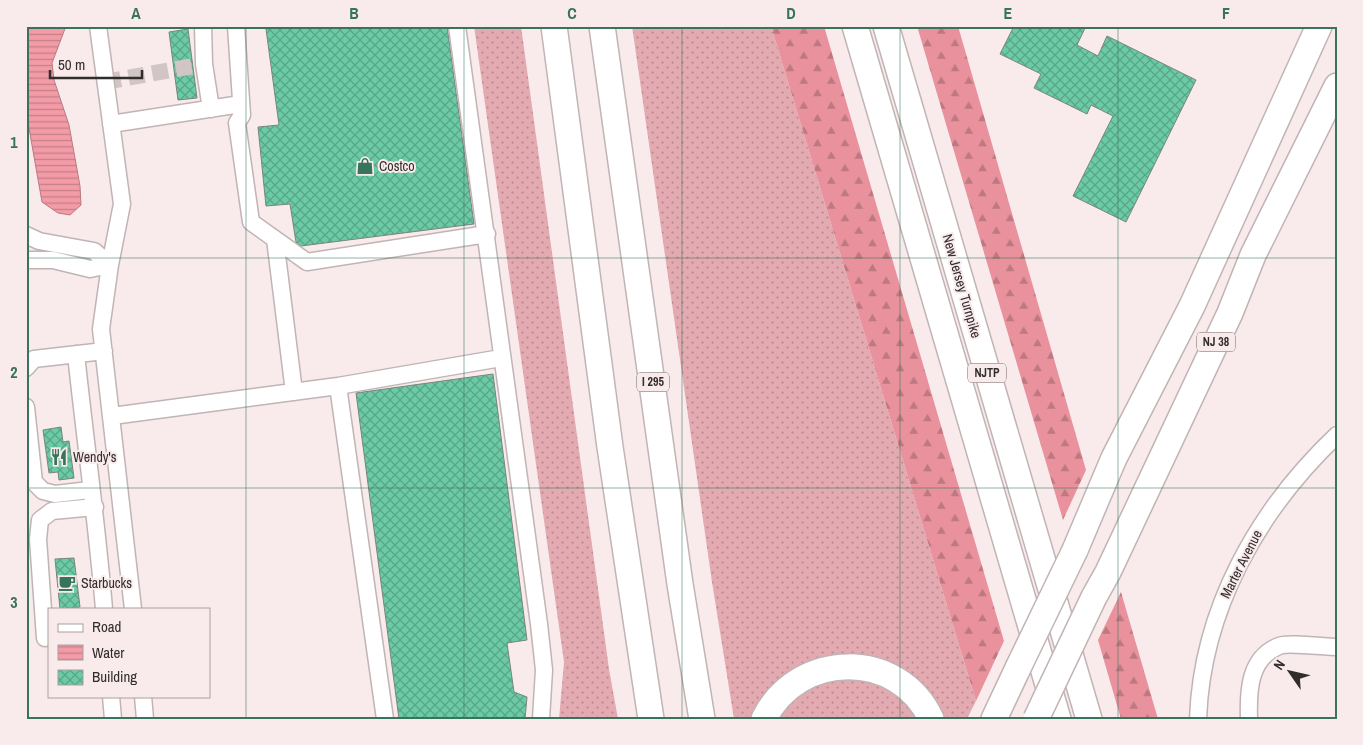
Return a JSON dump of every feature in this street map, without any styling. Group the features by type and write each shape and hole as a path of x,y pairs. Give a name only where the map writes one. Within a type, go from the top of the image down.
{"highway":[{"path":"554,26 651,719"},
{"name":"I 295","path":"602,26 680,584 702,719"},
{"name":"New Jersey Turnpike","path":"855,26 1058,719"},
{"name":"New Jersey Turnpike","path":"886,26 1088,719"},
{"name":"NJ 38","path":"994,719 1075,550 1114,458 1192,306 1319,26"},
{"name":"NJ 38","path":"1036,719 1226,322 1253,255 1337,86"},
{"path":"764,719 770,708 787,688 808,675 829,667 852,665 874,669 895,678 912,691 927,709 932,719"},
{"path":"646,692 646,719"}],"street":[{"path":"98,26 122,204 110,265 102,329 133,608"},
{"path":"203,26 204,64 210,108"},
{"path":"236,26 242,115 237,123 251,222 307,262 487,234"},
{"path":"457,26 487,234 501,358 542,652 544,670 541,719"},
{"path":"111,124 241,104"},
{"path":"26,235 39,241 94,251 110,265"},
{"path":"275,239 294,392"},
{"path":"26,260 53,260 90,268 110,265"},
{"path":"26,368 34,359 104,351"},
{"path":"76,354 104,608"},
{"path":"112,416 338,386 501,358"},
{"path":"338,386 385,719"},
{"path":"26,408 34,482 43,491 55,494 90,490"},
{"name":"Marter Avenue","path":"1198,719 1204,660 1210,635 1238,568 1272,508 1300,472 1337,435"},
{"path":"45,638 37,530 40,520 52,511 94,507"},
{"path":"1249,719 1248,699 1254,666 1264,656 1280,645 1337,647"},
{"path":"111,698 113,719"},
{"path":"143,698 146,719"}],"shaded area":[{"path":"474,26 521,26 609,669 618,719 559,719 564,662"},
{"path":"632,26 771,26 976,701 967,719 734,719 712,582"}],"green space":[{"path":"771,26 824,26 1004,641 976,701"},
{"path":"917,26 958,26 1086,470 1063,520"},
{"path":"1121,592 1158,719 1121,719 1098,640"}],"water":[{"path":"26,26 66,26 52,63 54,80 69,125 80,186 81,205 70,215 58,213 42,202 26,111"}],"building":[{"name":"Costco","path":"286,26 447,26 474,224 301,246 296,242 290,204 266,206 258,127 279,125 266,29"},
{"path":"1014,26 1086,26 1077,45 1098,56 1107,36 1196,80 1126,222 1073,196 1113,116 1091,105 1087,114 1034,88 1041,74 1000,54"},
{"path":"188,29 197,98 178,100 169,32"},
{"path":"493,374 527,640 507,643 514,692 527,697 525,719 399,719 356,393"},
{"name":"Wendy's","path":"61,427 63,442 69,441 74,478 59,480 58,472 49,473 43,430"},
{"name":"Starbucks","path":"74,558 80,607 60,608 55,559"}],"tunnel":[{"path":"105,82 204,64"}],"place":[{"name":"Costco","path":"365,166"},
{"name":"Wendy's","path":"59,457"},
{"name":"Starbucks","path":"67,583"}]}
